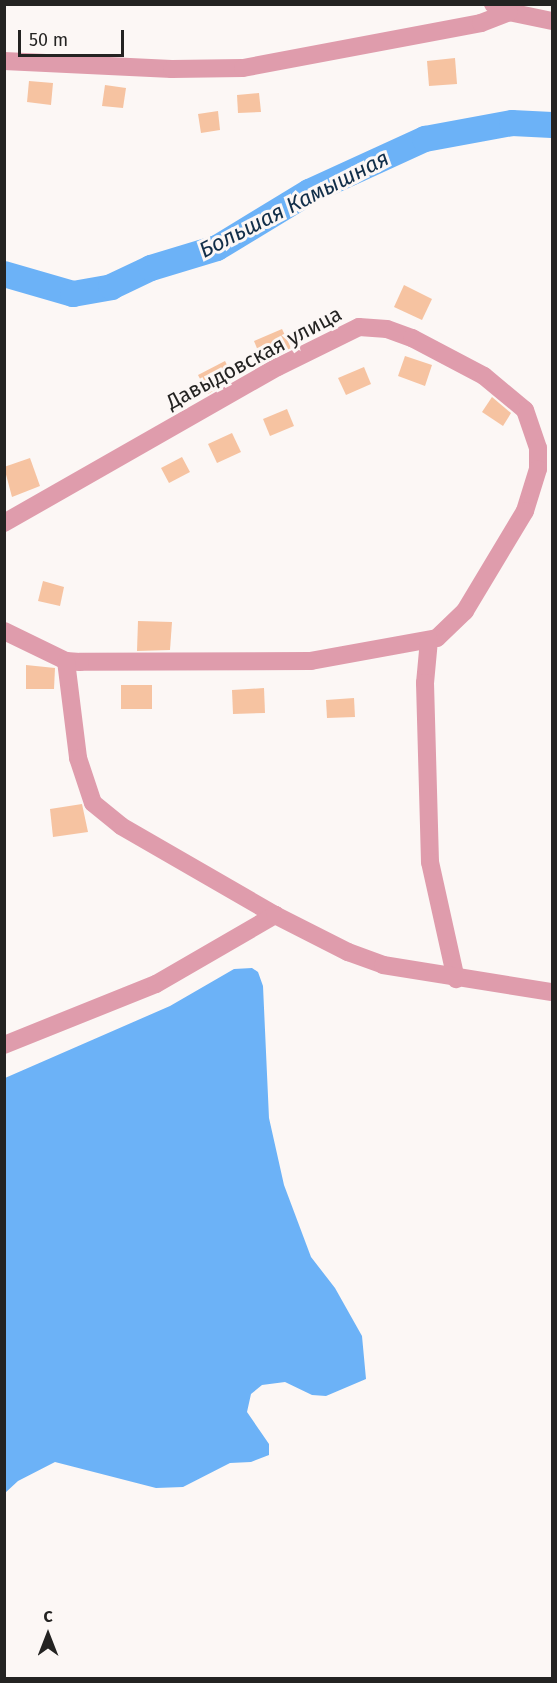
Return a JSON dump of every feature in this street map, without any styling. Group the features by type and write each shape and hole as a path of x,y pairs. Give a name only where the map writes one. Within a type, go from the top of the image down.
{"street":[{"path":"4,61 161,69 243,68 481,23 501,8 552,21"},
{"name":"Давыдовская улица","path":"4,523 352,328 387,329 465,363 511,395 525,411 538,448 534,486 506,545 465,611 450,628 429,640"},
{"path":"4,631 66,661 311,661 429,640 425,682 430,862 456,979"},
{"path":"66,661 78,758 93,803 121,826 275,915 357,956 416,973 552,992"},
{"path":"4,1045 156,984 275,915"}],"water":[{"path":"252,968 258,972 263,986 269,1118 284,1185 311,1257 335,1288 362,1336 366,1379 326,1396 312,1395 285,1382 262,1385 251,1394 247,1412 269,1444 269,1455 251,1462 230,1463 183,1487 156,1488 55,1462 18,1481 5,1493 5,1078 170,1006 234,969"}],"building":[{"path":"455,58 457,84 429,86 427,61"},
{"path":"29,81 53,83 51,105 27,102"},
{"path":"105,85 126,88 123,108 102,106"},
{"path":"259,93 261,112 238,113 237,95"},
{"path":"218,111 220,130 201,133 198,114"},
{"path":"404,285 432,299 422,320 394,307"},
{"path":"282,329 291,348 263,363 254,341"},
{"path":"405,356 432,365 425,386 398,376"},
{"path":"225,361 234,379 208,394 198,375"},
{"path":"364,367 371,384 346,395 338,378"},
{"path":"492,397 511,413 503,426 482,412"},
{"path":"287,409 294,426 270,436 263,419"},
{"path":"232,433 241,452 217,463 208,444"},
{"path":"182,457 190,472 169,483 161,468"},
{"path":"30,458 40,486 12,497 4,467"},
{"path":"43,581 64,587 60,606 38,601"},
{"path":"138,621 172,622 170,650 137,651"},
{"path":"26,665 55,668 54,689 26,689"},
{"path":"121,685 152,685 152,709 121,709"},
{"path":"264,688 265,713 233,714 232,690"},
{"path":"354,698 355,717 327,718 326,700"},
{"path":"82,804 88,832 53,837 50,809"}],"waterway":[{"name":"Большая Камышная","path":"4,274 73,294 111,287 151,268 217,248 309,192 425,139 512,123 552,125"}]}
